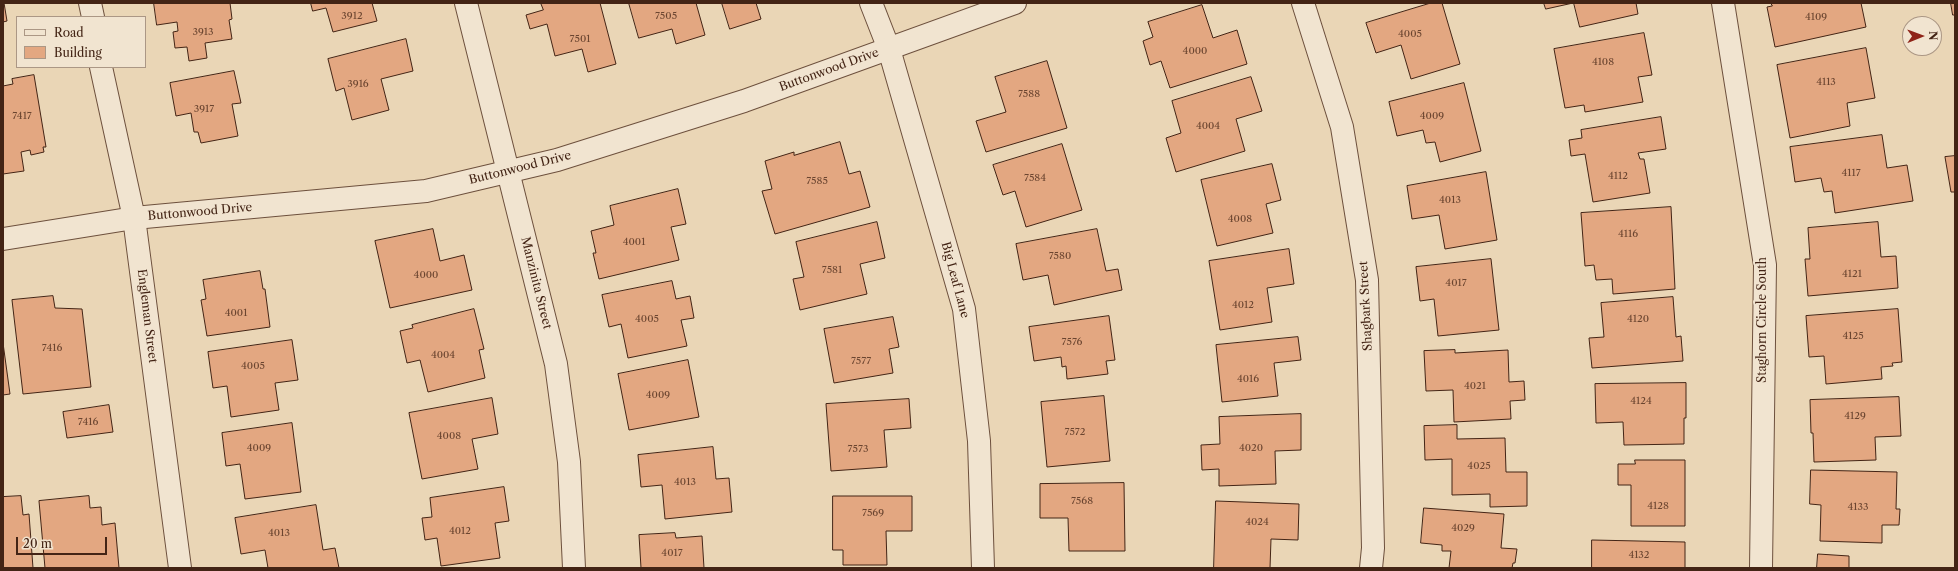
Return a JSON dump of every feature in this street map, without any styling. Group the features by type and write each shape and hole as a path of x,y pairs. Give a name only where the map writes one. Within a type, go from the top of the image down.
{"street":[{"path":"90,3 92,16"},
{"name":"Manzinita Street","path":"466,3 556,364 569,462 574,568"},
{"name":"Big Leaf Lane","path":"871,3 889,49 964,309 979,441 983,568"},
{"name":"Buttonwood Drive","path":"3,239 134,218 426,191 508,172 557,160 744,101 1016,3"},
{"name":"Shagbark Street","path":"1303,3 1342,126 1367,280 1372,540 1371,568"},
{"name":"Staghorn Circle South","path":"1723,3 1765,266 1761,568"},
{"name":"Engleman Street","path":"101,68 134,218 180,568"}],"building":[{"path":"3,3 7,21 3,22"},
{"path":"154,3 230,3 232,19 229,20 232,39 205,43 207,58 189,61 187,47 175,48 173,32 178,31 177,22 157,25"},
{"path":"311,3 372,3 377,21 333,32 326,8 313,11"},
{"path":"541,3 600,3 616,64 588,72 582,49 555,56 547,24 530,29 526,15 543,10"},
{"path":"629,3 696,3 705,35 676,44 672,29 639,38"},
{"path":"722,3 756,3 761,19 730,29"},
{"path":"1431,3 1442,3 1460,64 1411,79 1401,45 1376,53 1366,23"},
{"path":"1544,3 1573,3 1546,9"},
{"path":"1574,3 1636,3 1638,14 1580,27"},
{"path":"1771,3 1861,3 1866,27 1775,47 1767,7 1772,6"},
{"path":"1951,3 1955,3 1955,15 1953,15"},
{"path":"1202,5 1213,38 1237,30 1247,64 1170,88 1161,61 1150,65 1143,41 1153,37 1148,22"},
{"path":"1644,33 1652,75 1638,77 1643,102 1585,112 1584,105 1565,108 1554,49"},
{"path":"406,39 413,71 381,79 389,110 352,120 344,88 336,91 328,59"},
{"path":"1866,48 1875,98 1847,103 1850,126 1790,138 1777,65"},
{"path":"1047,61 1067,128 986,152 976,121 1006,112 995,77"},
{"path":"234,71 241,103 232,104 238,136 201,143 198,132 194,132 191,113 176,116 170,83"},
{"path":"34,75 46,147 43,147 44,152 31,155 30,150 21,152 24,171 3,174 3,86 13,84 12,79"},
{"path":"1251,77 1262,111 1236,119 1245,151 1176,172 1166,138 1181,133 1172,101"},
{"path":"1464,83 1481,151 1440,162 1435,142 1426,143 1423,130 1397,136 1389,102"},
{"path":"1661,117 1666,149 1638,153 1640,159 1644,159 1650,193 1593,202 1585,154 1571,156 1569,140 1582,138 1581,130"},
{"path":"1882,135 1887,168 1907,165 1913,201 1835,213 1832,191 1824,192 1821,178 1795,182 1790,147"},
{"path":"840,142 849,174 860,171 870,207 775,234 762,191 772,189 765,161 794,152 794,155"},
{"path":"1062,144 1082,210 1026,227 1015,191 1003,195 993,165"},
{"path":"1955,156 1955,192 1951,192 1945,157"},
{"path":"1272,164 1281,200 1266,204 1273,233 1217,246 1201,180"},
{"path":"1486,172 1497,240 1445,249 1439,215 1412,219 1407,186"},
{"path":"678,189 686,224 671,227 679,260 599,279 593,253 596,253 591,231 614,225 610,206"},
{"path":"1671,207 1675,289 1613,294 1612,279 1596,280 1594,265 1585,266 1581,213"},
{"path":"877,222 885,258 860,264 867,294 800,310 793,279 804,277 796,242"},
{"path":"1878,222 1881,257 1896,256 1898,288 1808,296 1805,259 1810,259 1808,228"},
{"path":"433,229 440,261 464,255 472,290 390,308 375,241"},
{"path":"1097,229 1106,271 1118,269 1122,290 1054,305 1048,275 1023,280 1016,244"},
{"path":"1289,249 1294,284 1267,288 1272,322 1220,330 1209,261"},
{"path":"1491,259 1499,330 1438,336 1434,299 1420,301 1416,267"},
{"path":"260,271 263,289 265,289 270,327 207,336 201,300 206,299 203,280"},
{"path":"672,281 676,299 690,296 694,318 681,320 687,346 628,358 621,324 609,327 602,295"},
{"path":"53,296 55,308 82,309 91,387 23,394 12,300"},
{"path":"1673,297 1676,337 1681,336 1683,361 1592,368 1589,338 1604,337 1601,303"},
{"path":"474,309 484,349 479,350 485,378 428,392 420,360 407,363 400,331 413,328 412,325"},
{"path":"1898,309 1902,362 1892,363 1893,366 1881,367 1882,379 1826,384 1824,356 1809,357 1806,316"},
{"path":"1109,316 1115,360 1106,361 1108,374 1067,379 1066,366 1062,367 1061,357 1034,361 1029,327"},
{"path":"893,317 899,347 889,349 893,373 834,383 824,329"},
{"path":"1298,337 1301,360 1274,363 1278,396 1222,402 1216,345"},
{"path":"292,340 298,380 275,383 279,410 231,417 227,386 213,388 208,352"},
{"path":"3,343 10,394 3,395"},
{"path":"1455,350 1455,353 1508,350 1509,382 1524,381 1525,400 1510,401 1511,419 1454,422 1453,390 1426,391 1424,351"},
{"path":"688,360 699,417 629,430 618,374"},
{"path":"1686,383 1684,444 1624,445 1623,422 1596,423 1595,384"},
{"path":"1104,396 1110,461 1047,467 1041,402"},
{"path":"1899,397 1901,436 1875,437 1876,460 1814,462 1810,400"},
{"path":"492,398 498,434 472,439 478,469 422,479 409,413"},
{"path":"909,399 911,428 884,430 887,467 831,471 826,404"},
{"path":"109,405 113,432 67,438 63,412"},
{"path":"1301,414 1301,450 1275,451 1276,484 1219,486 1219,469 1202,470 1201,445 1220,444 1219,417"},
{"path":"292,423 301,492 245,499 240,464 226,466 222,433"},
{"path":"1457,425 1457,439 1505,438 1506,472 1527,472 1527,506 1490,507 1490,494 1452,495 1452,459 1425,460 1424,426"},
{"path":"713,447 716,479 729,478 732,512 665,519 662,485 641,487 638,455"},
{"path":"1635,460 1685,460 1685,526 1631,526 1631,485 1618,485 1618,464 1635,464"},
{"path":"1811,470 1897,472 1896,509 1900,509 1899,525 1882,525 1882,543 1820,541 1821,505 1810,504"},
{"path":"1124,483 1125,551 1069,551 1068,518 1040,518 1040,484"},
{"path":"504,487 509,521 495,523 500,558 441,566 437,538 425,540 422,518 432,517 430,498"},
{"path":"21,496 23,515 29,514 33,568 3,568 3,497"},
{"path":"89,496 90,508 101,507 102,525 115,523 119,568 45,568 39,501"},
{"path":"833,496 912,496 912,531 886,531 887,565 843,565 843,550 833,550"},
{"path":"1216,501 1299,504 1298,540 1271,539 1270,568 1214,568"},
{"path":"316,505 323,550 335,548 339,568 268,568 265,550 241,554 235,518"},
{"path":"1424,508 1504,514 1501,548 1517,549 1515,563 1513,563 1512,568 1449,568 1451,551 1442,551 1442,545 1421,543"},
{"path":"675,533 676,538 702,536 704,568 641,568 639,535"},
{"path":"1592,540 1685,542 1685,568 1592,568"},
{"path":"1818,554 1849,556 1849,568 1817,568"}]}
